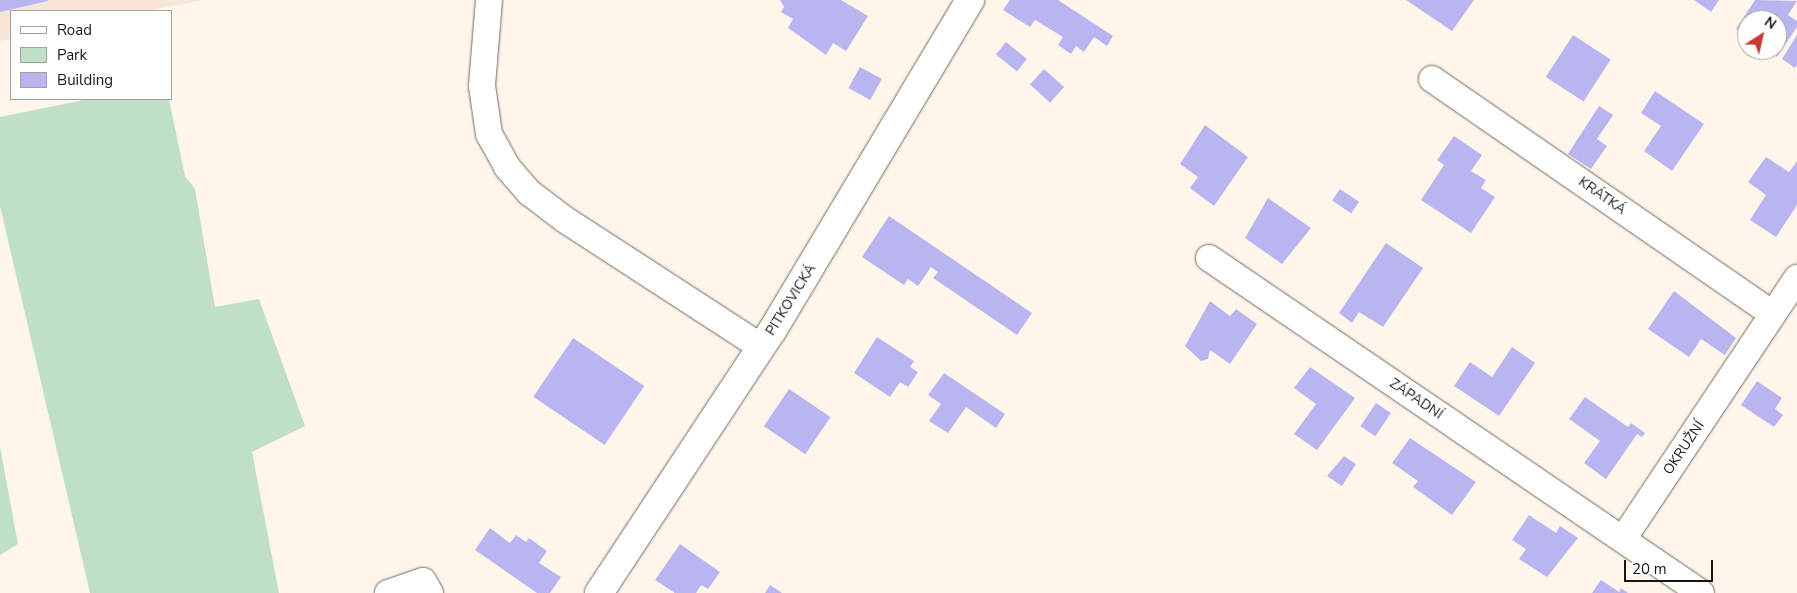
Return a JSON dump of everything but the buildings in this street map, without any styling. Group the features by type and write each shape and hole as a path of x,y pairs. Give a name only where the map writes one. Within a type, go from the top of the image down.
{"street":[{"path":"489,0 482,86 490,134 508,167 530,193 564,219 761,347"},
{"name":"PITKOVICKÁ","path":"599,593 761,347 970,0"},
{"name":"KRÁTKÁ","path":"1432,79 1773,314"},
{"name":"ZÁPADNÍ","path":"1209,258 1623,539"},
{"name":"OKRUŽNÍ","path":"1623,539 1797,278"},
{"path":"1623,539 1701,593"},
{"path":"388,593 426,587"}],"shaded area":[{"path":"0,0 203,0 153,10 10,10 10,39 0,41"}],"green space":[{"path":"84,100 169,100 185,176 195,189 215,307 259,299 305,426 252,452 279,593 90,593 0,206 0,117"},
{"path":"0,447 18,544 0,555"}]}
